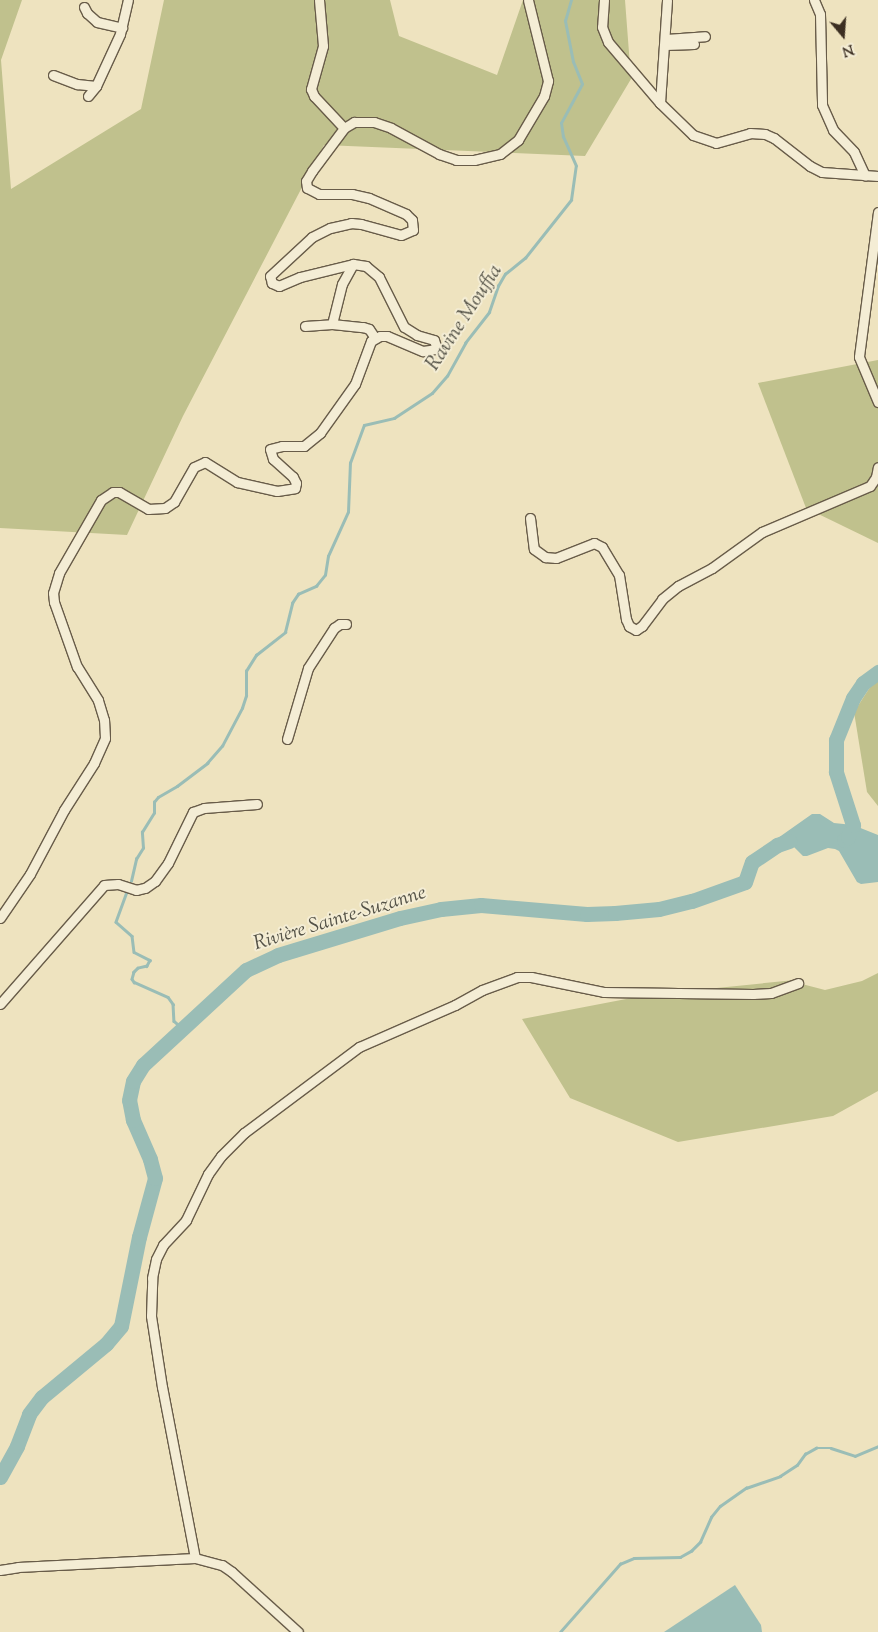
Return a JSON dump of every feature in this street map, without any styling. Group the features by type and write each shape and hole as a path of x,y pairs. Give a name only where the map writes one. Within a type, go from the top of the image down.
{"street":[{"path":"88,96 96,86 122,28 128,0"},
{"path":"319,0 323,46 310,89 314,96 344,128"},
{"path":"0,918 30,874 64,810 94,763 103,744 105,732 98,700 77,667 52,593 59,573 101,500 113,492 119,492 148,509 165,508 174,502 194,467 205,462 213,465 225,476 237,482 276,491 295,488 296,483 293,477 273,459 270,449 282,446 304,446 320,433 355,384 371,341 375,338 387,336 423,351 432,350 436,346 434,340 404,327 384,284 373,270 360,263 300,278 279,286 274,286 270,278 276,270 312,238 330,228 351,223 401,235 413,230 412,220 406,214 369,198 352,194 319,194 306,188 306,181 312,171 344,128 354,122 374,122 391,128 439,154 456,160 486,158 500,154 512,146 523,132 544,96 548,81 528,0"},
{"path":"604,0 602,27 608,42 660,103 693,135 703,140 723,142 750,133 765,134 774,138 799,158 822,172 878,176"},
{"path":"660,103 667,0"},
{"path":"814,0 820,14 822,105 833,130 854,152 866,176"},
{"path":"84,7 87,13 97,22 122,28"},
{"path":"665,42 704,36"},
{"path":"665,42 694,44"},
{"path":"53,76 77,84 96,86"},
{"path":"878,212 858,358 878,402"},
{"path":"332,324 342,284 352,264"},
{"path":"305,326 332,324 363,327 369,329 375,338"},
{"path":"530,518 534,548 545,558 556,558 594,543 602,547 619,575 626,619 629,626 636,630 642,626 662,599 678,586 712,568 762,532 870,486 876,477 878,467"},
{"path":"287,739 308,668 334,628 340,624 346,624"},
{"path":"0,1004 104,885 118,884 136,890 145,888 155,881 168,863 193,812 204,808 257,804"},
{"path":"195,1558 151,1316 152,1278 159,1252 186,1220 208,1174 221,1156 244,1133 359,1048 456,1005 482,990 517,977 531,977 604,992 753,994 771,993 798,983"},
{"path":"0,1570 18,1567 195,1558 222,1566 232,1572 298,1632"}],"green space":[{"path":"0,0 22,0 1,60 11,189 141,109 164,0 390,0 399,36 497,75 523,0 625,0 631,79 585,156 324,145 183,416 127,535 0,528"},
{"path":"878,360 878,543 806,508 758,383"},
{"path":"878,675 878,806 867,792 854,712"},
{"path":"878,973 878,1091 833,1116 678,1142 570,1098 522,1019 647,995 795,980 798,983 825,990 862,981"}],"water":[{"path":"812,814 820,814 834,823 853,825 878,835 878,882 861,884 857,882 839,851 835,849 828,848 803,856 794,847 772,850 768,845"},
{"path":"735,1585 761,1625 762,1632 664,1632"}],"waterway":[{"name":"Ravine Mouffia","path":"131,881 136,859 143,848 142,832 154,813 154,802 158,797 177,786 207,763 222,746 242,708 246,696 246,671 256,655 285,632 292,603 298,594 316,586 325,575 328,556 348,512 350,463 364,425 394,418 432,393 447,376 465,343 489,312 498,286 505,274 525,258 571,200 576,166 563,137 561,123 582,84 573,62 565,21 571,0"},
{"name":"Rivière Sainte-Suzanne","path":"844,840 848,837 853,825 836,772 836,740 853,698 863,683 878,672"},
{"name":"Rivière Sainte-Suzanne","path":"0,1477 17,1446 29,1414 42,1397 106,1344 121,1326 139,1237 155,1178 150,1159 133,1120 129,1100 133,1081 143,1065 246,970 278,955 400,918 441,909 481,905 587,914 659,909 692,901 745,882 752,862 777,845 789,841"},
{"name":"Ravine Mouffia","path":"128,889 116,922 132,936 134,952 150,960 147,966 138,968 134,972 132,979 134,982 168,997 173,1004 174,1021 181,1027"},
{"path":"560,1632 620,1564 634,1558 680,1557 691,1551 700,1542 711,1517 720,1506 746,1488 780,1476 797,1465 805,1454 816,1448 831,1448 855,1456 878,1446"}]}
